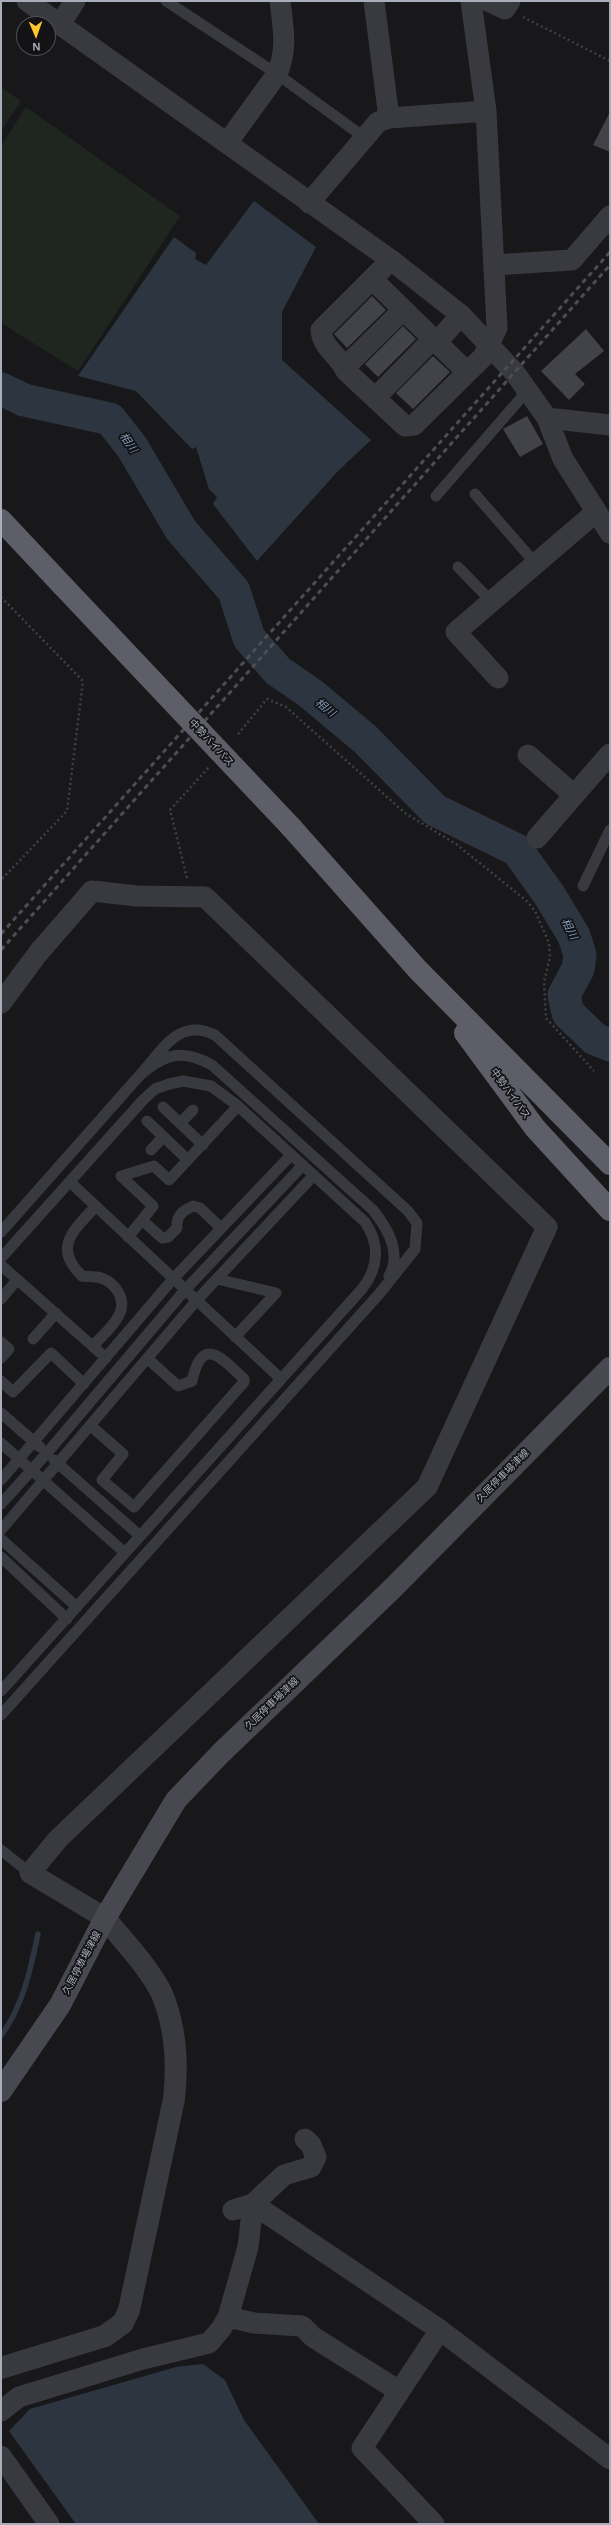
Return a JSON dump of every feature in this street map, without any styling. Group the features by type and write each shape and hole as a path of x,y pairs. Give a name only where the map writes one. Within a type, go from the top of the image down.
{"highway":[{"name":"中勢バイパス","path":"1,520 291,827 418,970 610,1164"},
{"name":"中勢バイパス","path":"418,970 535,1128 610,1210"}],"main road":[{"name":"久居停車場津線","path":"1,2091 60,2005 105,1918 176,1800 221,1753 392,1589 610,1368"}],"street":[{"path":"27,1 391,260 461,314 515,373 547,418 563,459 610,534"},
{"path":"60,24 75,1"},
{"path":"227,143 277,74 284,47 280,1"},
{"path":"374,1 389,118"},
{"path":"391,260 321,330 322,341 344,368 405,426 414,425 483,357 497,328 486,111 471,1"},
{"path":"309,203 378,122 389,118 486,111"},
{"path":"494,265 572,260 610,216"},
{"path":"372,279 468,372"},
{"path":"344,368 428,289"},
{"path":"375,398 461,314"},
{"path":"547,418 610,425"},
{"path":"498,678 456,632 589,518 595,509"},
{"path":"537,838 610,754"},
{"path":"528,755 574,795"},
{"path":"1,1003 39,952 92,890 137,896 205,897 547,1228 427,1487 58,1839 30,1873 105,1918 144,1967 161,1994 172,2028 178,2064 174,2099 129,2310 123,2323 105,2336 1,2368"},
{"path":"233,2210 253,2204 284,2175 305,2170 310,2167 316,2157 311,2145 305,2139"},
{"path":"1,2411 19,2397 143,2359 209,2343 221,2329 228,2317 248,2246 253,2204"},
{"path":"253,2204 440,2330 610,2458"},
{"path":"228,2317 254,2323 302,2326 313,2337 399,2391"},
{"path":"434,2524 362,2448 440,2330"},
{"path":"2,2461 49,2524"}],"lane":[{"path":"166,1 277,74 364,138"},
{"path":"436,496 527,391"},
{"path":"474,494 536,564"},
{"path":"458,567 492,602"},
{"path":"584,886 610,830"},
{"path":"1,1232 175,1035 185,1030 203,1029 215,1035 230,1048 408,1211 417,1222 415,1249 380,1293 1,1715"},
{"path":"140,1075 155,1062 174,1054 197,1057 212,1065 373,1210 387,1228 393,1247 394,1268 380,1293"},
{"path":"1,1258 143,1100 155,1089 183,1081 197,1082 222,1093 238,1106 365,1222 373,1234 376,1249 375,1264 370,1278 362,1289 139,1535 67,1619 1,1691"},
{"path":"128,1237 153,1206 121,1176 154,1166 169,1180 238,1106"},
{"path":"163,1107 202,1145"},
{"path":"180,1123 193,1110"},
{"path":"147,1121 188,1160"},
{"path":"151,1150 163,1136"},
{"path":"1,1480 20,1460 173,1279 291,1155"},
{"path":"1,1504 47,1453 185,1290 303,1165"},
{"path":"1,1530 59,1464 196,1301 314,1175"},
{"path":"70,1182 196,1301 282,1379"},
{"path":"93,1346 119,1316 122,1307 120,1296 116,1288 109,1282 100,1278 82,1276 70,1261 67,1250 68,1239 73,1231 96,1206"},
{"path":"142,1220 162,1238 168,1237 177,1228 177,1219 181,1213 193,1206 200,1208 221,1228"},
{"path":"1,1265 106,1358"},
{"path":"217,1279 276,1293 235,1337"},
{"path":"1,1299 17,1280"},
{"path":"33,1339 56,1314"},
{"path":"1,1342 9,1349 1,1358"},
{"path":"1,1382 13,1392 51,1353 84,1384"},
{"path":"91,1426 123,1454 102,1480 134,1507 244,1382 244,1379 217,1354 206,1353 195,1364 192,1381 178,1386 148,1359"},
{"path":"1,1413 139,1535"},
{"path":"1,1442 124,1552"},
{"path":"1,1539 77,1607"},
{"path":"1,1557 67,1619"},
{"path":"1,1850 30,1873"}],"path":[{"path":"501,4 610,61"},
{"path":"1,597 83,681 67,811 1,880"},
{"path":"238,734 267,699 276,701 286,707 405,813 456,844 513,887 536,913 549,943 550,957 544,982 546,1018 594,1071"},
{"path":"205,897 186,876 170,810 210,766"}],"shaded area":[{"path":"1,87 21,101 1,131"},
{"path":"26,107 180,216 78,371 1,323 1,146"},
{"path":"254,201 316,247 282,312 282,360 371,440 338,471 257,561 213,504 217,497 209,489 196,447 192,449 136,391 78,376 174,237 196,253 195,259 206,265"},
{"path":"203,2364 225,2380 244,2420 319,2524 76,2524 9,2431 30,2409 176,2367"}],"building":[{"path":"610,112 610,152 593,145"},
{"path":"372,296 386,310 347,348 334,334"},
{"path":"403,326 416,339 378,377 365,364"},
{"path":"586,329 604,351 575,374 585,384 569,400 541,371"},
{"path":"433,356 450,372 413,409 396,393"},
{"path":"527,416 543,444 520,457 503,429"}],"waterway":[{"name":"相川","path":"1,389 24,400 110,419 132,447 181,530 234,591 249,638 278,671 310,693 365,739 435,810 517,850 550,896 574,936 580,955 578,969 564,995 568,1013 595,1039 610,1045"},
{"path":"1,2036 9,2024 25,1988 38,1934"}],"railway":[{"path":"1,934 610,252"},
{"path":"1,950 610,265"}]}
